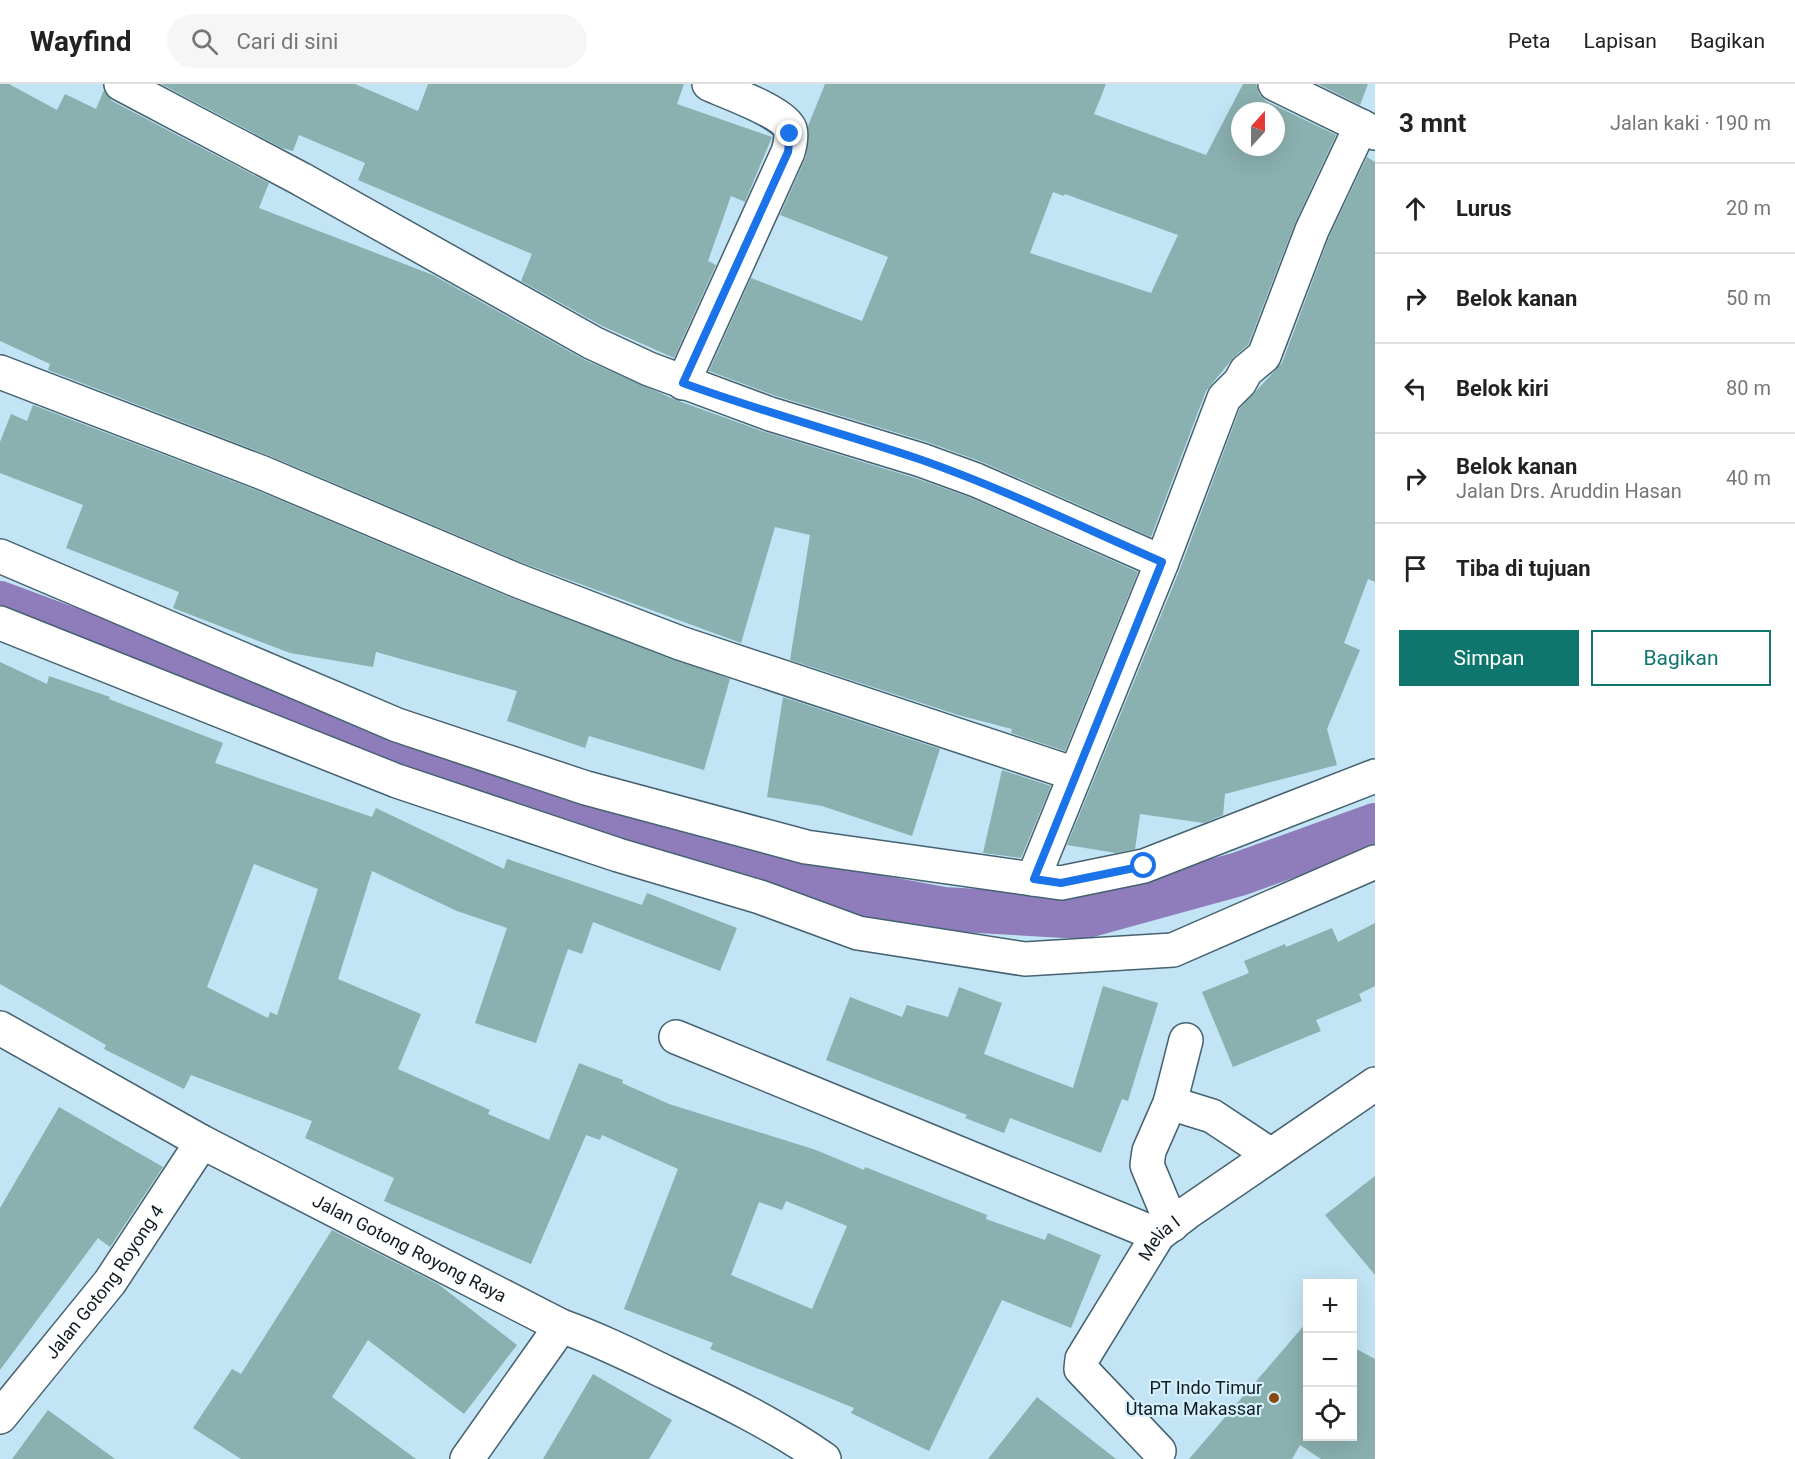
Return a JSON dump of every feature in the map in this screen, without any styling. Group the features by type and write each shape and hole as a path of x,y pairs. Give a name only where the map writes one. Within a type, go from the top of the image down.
{"street":[{"path":"121,84 301,180 593,343 683,383 770,414 921,460 965,476 1162,562"},
{"path":"683,383 790,143 790,128 785,122 741,91 709,84"},
{"path":"1034,879 1162,562 1224,398 1240,382 1246,371 1264,356 1312,230 1368,130 1275,84"},
{"path":"0,372 263,473 516,580 680,643 1075,774"},
{"path":"0,556 397,725 586,788 806,846 1061,883 1144,866 1371,769"},
{"path":"0,623 397,781 618,855 760,897 858,933 1025,958 1173,950 1375,862"},
{"name":"Jalan Gotong Royong Raya","path":"0,1028 202,1142 561,1326 589,1336 742,1408 782,1430 824,1459"},
{"path":"676,1037 1165,1230"},
{"path":"1165,1230 1147,1165 1149,1151 1170,1103 1186,1040"},
{"name":"Melia I","path":"1159,1451 1082,1370 1080,1365 1165,1230 1375,1084"},
{"path":"1170,1103 1212,1116 1271,1155"},
{"name":"Jalan Gotong Royong 4","path":"0,1417 110,1282 202,1142"},
{"path":"467,1459 561,1326"}],"building":[{"path":"0,84 9,84 57,110 65,94 96,109 104,90 112,101 269,183 259,208 433,275 585,360 676,400 765,432 969,497 1138,572 1065,751 1011,733 1012,729 958,715 790,660 810,535 775,527 741,643 523,563 270,456 48,370 50,364 0,341"},
{"path":"161,84 355,84 418,111 428,84 684,84 677,104 772,137 745,202 731,196 708,261 716,265 674,358 602,326 521,281 532,254 358,180 365,163 299,135 293,151 282,148"},
{"path":"825,84 1106,84 1094,114 1206,155 1231,107 1231,156 1285,156 1285,110 1336,135 1295,223 1248,345 1234,357 1206,391 1151,537 982,462 927,442 776,396 709,371 751,278 862,321 888,257 780,215 806,157 808,126","holes":["1053,192 1064,196 1065,194 1178,235 1151,293 1030,253"]},
{"path":"1243,84 1256,84 1259,94 1268,102 1234,102"},
{"path":"1318,84 1368,84 1360,105"},
{"path":"1367,157 1375,162 1375,582 1368,579 1344,643 1360,650 1327,729 1337,765 1225,794 1223,815 1204,823 1140,814 1135,849 1116,853 1067,845 1180,569 1240,408 1282,363 1329,237"},
{"path":"33,405 256,490 509,597 730,679 704,770 589,736 585,748 507,721 517,691 376,652 373,667 290,653 173,608 179,592 66,548 83,505 0,473 0,442 11,414 27,421"},
{"path":"0,662 47,684 49,676 110,697 109,699 223,743 215,763 372,817 376,808 504,869 507,859 642,905 647,893 737,928 720,971 593,922 582,954 568,949 536,1043 475,1023 507,928 457,911 372,871 338,979 421,1014 398,1069 490,1110 488,1114 549,1140 579,1063 623,1080 622,1083 669,1104 816,1150 864,1170 865,1167 987,1215 986,1219 1045,1240 1048,1233 1101,1255 1071,1328 1002,1300 929,1451 851,1413 854,1408 710,1349 713,1343 624,1309 678,1169 602,1135 600,1140 586,1135 531,1264 384,1201 394,1178 305,1138 312,1121 191,1075 184,1089 104,1049 106,1045 0,984","holes":["254,864 318,889 277,1015 270,1012 268,1018 207,987","786,1201 847,1226 812,1309 731,1275 759,1202 782,1210"]},
{"path":"783,697 940,749 912,836 822,806 767,797"},
{"path":"1002,770 1051,786 1021,858 983,853"},
{"path":"1375,923 1375,986 1359,994 1362,1001 1316,1020 1321,1031 1233,1067 1202,992 1249,973 1244,961 1285,944 1286,947 1332,928 1338,942"},
{"path":"1103,986 1158,1003 1128,1101 1122,1099 1101,1153 1010,1118 1004,1133 965,1118 967,1115 826,1060 850,997 902,1017 907,1005 948,1017 959,987 1002,1003 984,1054 1073,1088"},
{"path":"59,1107 163,1167 110,1247 98,1238 0,1370 0,1208"},
{"path":"1375,1176 1375,1275 1325,1215"},
{"path":"332,1230 438,1284 517,1345 464,1414 368,1340 332,1397 416,1459 241,1459 193,1428 232,1369 241,1374"},
{"name":"PT Indo Timur Utama Makassar","path":"1303,1327 1303,1441 1357,1441 1357,1349 1375,1359 1375,1459 1321,1459 1300,1445 1292,1459 1189,1459"},
{"path":"593,1374 672,1420 649,1459 543,1459"},
{"path":"1037,1397 1116,1459 988,1459"},
{"path":"48,1410 115,1459 12,1459"}],"waterway":[{"path":"0,603 272,704 434,774 755,874 943,909 1083,917 1239,874 1375,825"}],"place":[{"name":"PT Indo Timur Utama Makassar","path":"1274,1398"}],"route":[{"path":"790,134 788,152 683,383 770,414 921,460 976,480 1162,562 1034,879 1061,883 1144,866"}]}
